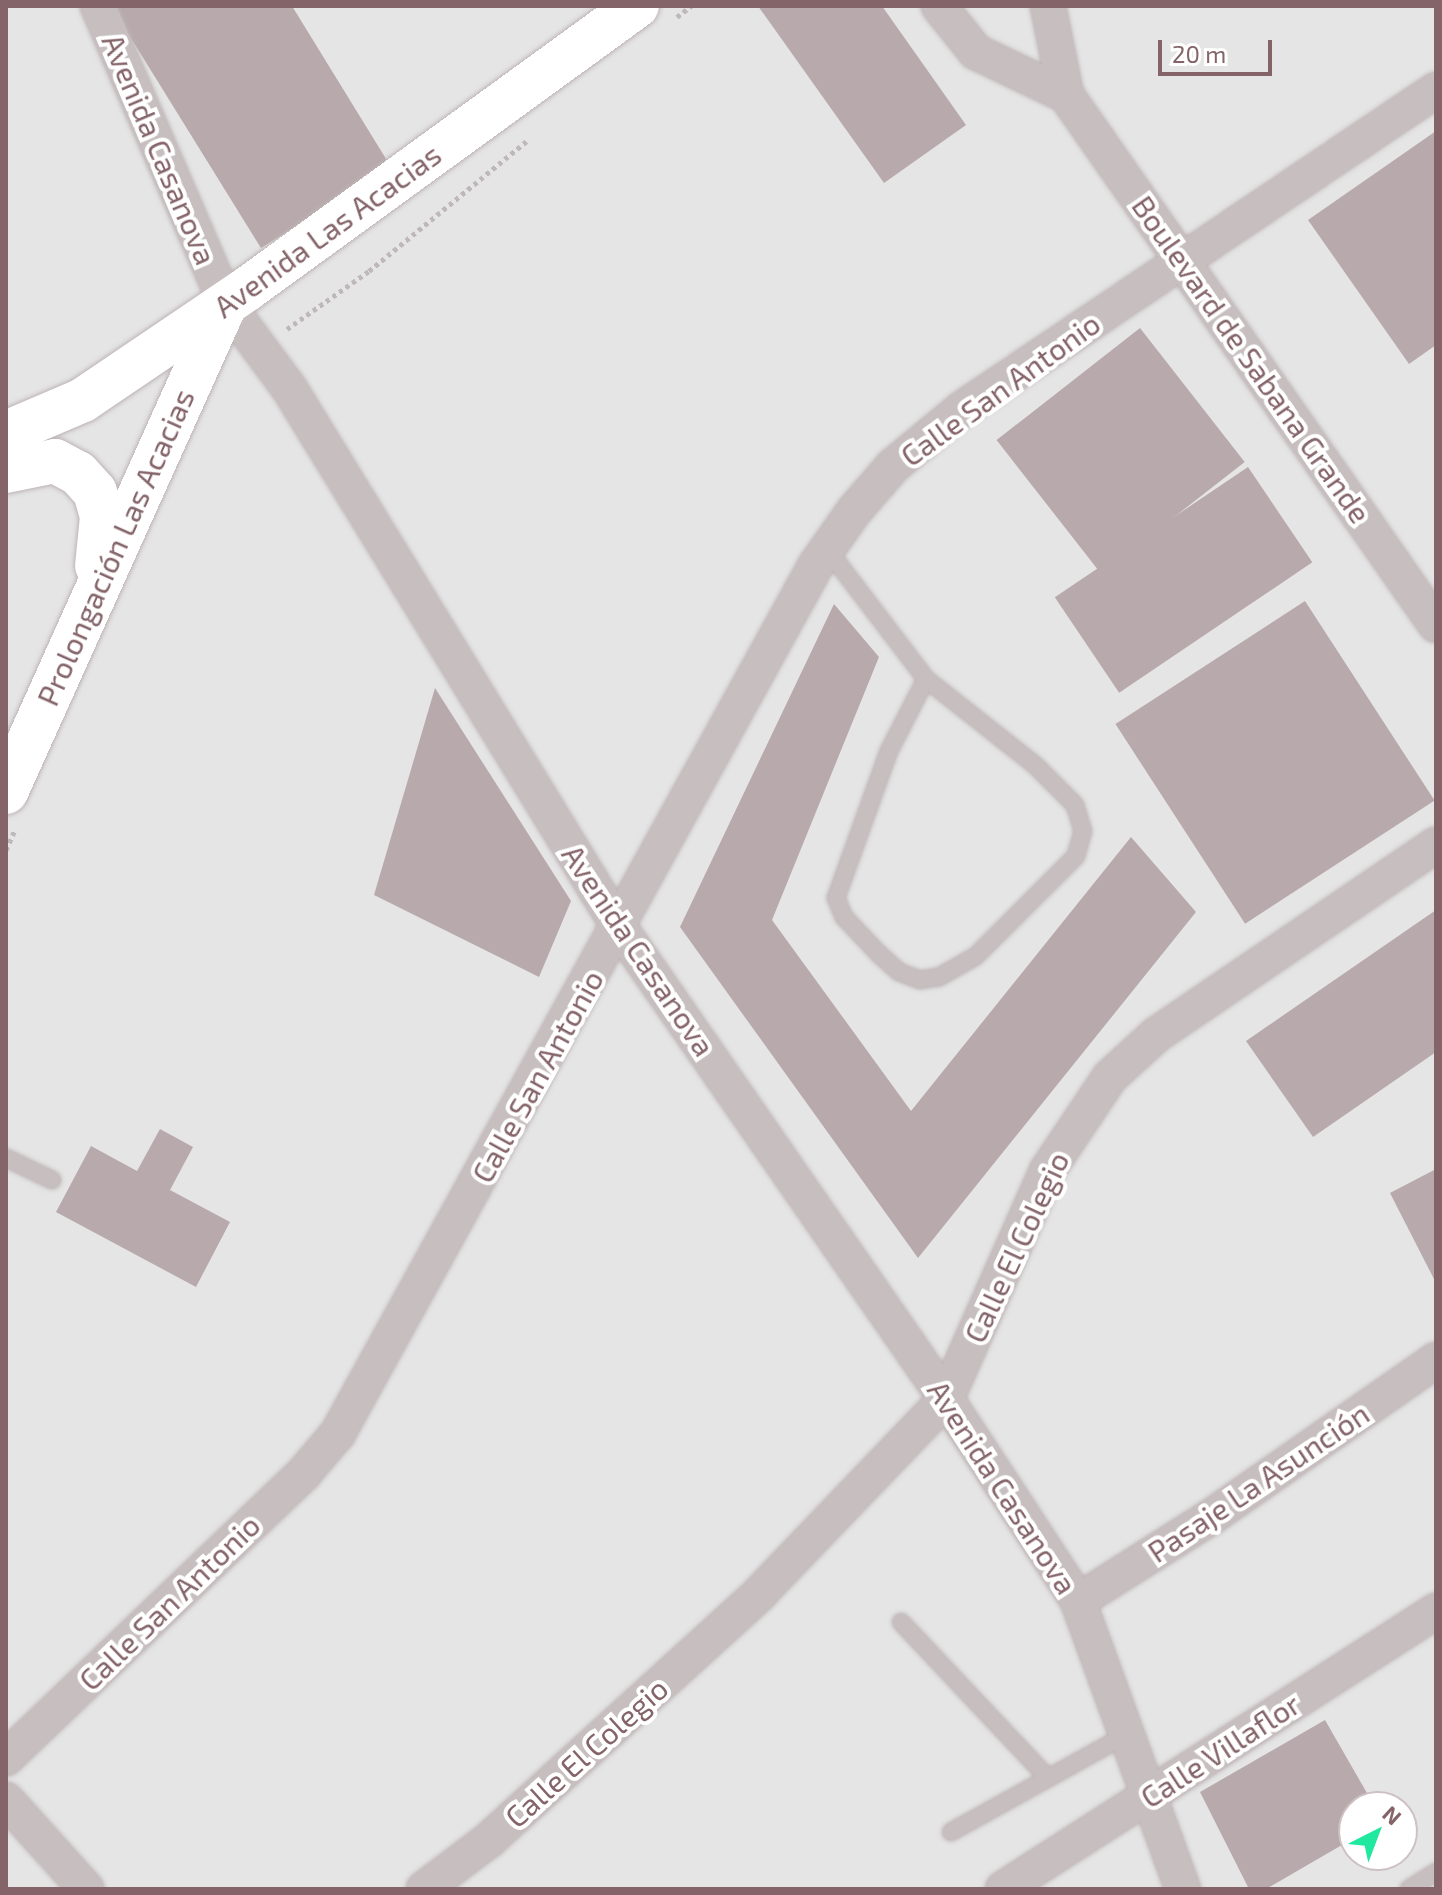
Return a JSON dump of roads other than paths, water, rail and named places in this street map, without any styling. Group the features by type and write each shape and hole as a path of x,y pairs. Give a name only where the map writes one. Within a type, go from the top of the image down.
{"street":[{"name":"Avenida Casanova","path":"98,6 226,303 289,388 619,927 946,1399 1078,1601 1183,1889"},
{"name":"Avenida Las Acacias","path":"6,433 83,400 226,303 637,6"},
{"name":"Boulevard de Sabana Grande","path":"939,6 976,52 1066,95"},
{"name":"Boulevard de Sabana Grande","path":"1048,6 1066,95 1182,256 1436,625"},
{"name":"Calle San Antonio","path":"6,1758 304,1473 338,1433 827,549 893,466 962,409 1182,256 1436,90"},
{"name":"Prolongación Las Acacias","path":"6,792 88,611 167,424 226,303"},
{"path":"6,471 55,461 78,473 95,492 102,541 88,611"},
{"name":"Calle El Colegio","path":"424,1889 489,1840 760,1593 946,1399 1047,1171 1110,1077 1156,1035 1436,845"},
{"name":"Pasaje La Asunción","path":"1078,1601 1211,1517 1436,1360"},
{"name":"Calle Villaflor","path":"1003,1889 1436,1611"},
{"path":"6,1800 86,1889"}],"lane":[{"path":"827,549 926,679 1036,766 1075,805 1083,831 1076,856 976,956 939,977 920,980 899,972 878,953 844,917 836,898 889,751 926,679"},
{"path":"6,1158 52,1180"},
{"path":"901,1622 1048,1778"},
{"path":"951,1832 1128,1734"},
{"path":"1409,1889 1436,1872"}]}
